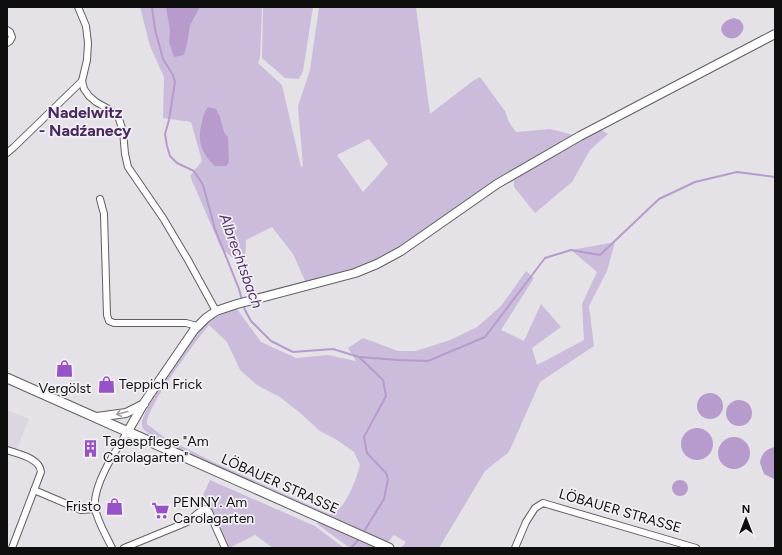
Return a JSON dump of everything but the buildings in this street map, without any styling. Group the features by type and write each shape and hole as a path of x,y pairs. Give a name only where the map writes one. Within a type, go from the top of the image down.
{"main road":[{"path":"128,431 144,404 197,326 216,312 256,298 355,273 377,264 401,251 508,178 580,136 775,34"},
{"name":"LÖBAUER STRASSE","path":"7,378 389,548"},
{"path":"97,417 126,413 144,404"}],"street":[{"path":"78,7 86,26 88,43 87,60 82,81 84,89 89,96 118,116 123,131 128,167 167,224 216,312"},
{"path":"7,30 10,32 12,37 7,43"},
{"path":"7,153 82,81"},
{"path":"100,199 104,214 107,315 109,321 186,323 197,326"},
{"path":"112,548 95,510 94,501 97,489 128,431"},
{"path":"7,450 34,461 39,465 41,472 12,548"},
{"path":"34,490 81,510 95,510"},
{"name":"LÖBAUER STRASSE","path":"515,548 526,522 535,508 543,503 696,548"},
{"path":"124,548 192,520 199,512 205,509 209,512 225,548"}],"shaded area":[{"path":"140,7 262,7 260,57 258,63 282,85 301,167 303,166 298,106 310,70 319,7 416,7 430,114 480,77 505,111 509,122 516,132 550,129 574,135 505,174 441,220 384,258 357,270 306,283 293,254 272,227 246,240 245,268 221,248 190,176 202,161 191,122 163,118 164,77 150,46","holes":["369,139 388,164 363,192 337,155"]},
{"path":"166,7 200,7 190,25 184,55 174,57 169,42 170,30"},
{"path":"263,7 313,7 303,71 299,79 285,78 262,58"},
{"path":"734,18 740,20 743,24 742,32 737,37 727,37 721,30 722,26 726,21"},
{"path":"208,107 216,109 224,132 228,137 229,162 226,166 215,166 206,156 201,146 201,129 204,114"},
{"path":"600,129 608,134 590,150 572,182 535,213 514,187 514,180 536,164"},
{"path":"615,242 607,271 589,306 594,346 540,382 509,452 485,471 439,548 401,548 406,542 394,535 388,542 223,470 149,434 143,428 142,425 144,417 149,404 180,356 200,330 213,318 237,309 261,342 296,358 328,355 356,361 348,348 363,338 398,351 416,351 450,340 477,327 501,306 526,271 534,278 501,330 524,341 541,304 561,327 532,348 537,365 584,340 582,304 597,272 571,250","holes":["209,325 227,342 240,370 257,385 280,397 320,431 337,440 354,452 360,465 353,486 345,502 335,512 329,514 213,462 164,437 147,424 154,404 194,344"]},
{"path":"710,393 719,397 723,406 719,415 710,419 701,415 697,406 701,397"},
{"path":"739,400 748,404 752,413 748,422 739,426 730,422 726,413 730,404"},
{"path":"7,410 29,419 16,451 7,448"},
{"path":"694,428 700,428 710,435 713,444 712,450 706,457 700,460 694,460 684,453 681,447 681,441 688,431"},
{"path":"731,437 737,437 747,444 750,453 749,459 743,466 737,469 731,469 721,462 718,456 718,450 725,440"},
{"path":"775,447 774,479 764,474 760,463 764,452"},
{"path":"210,480 315,526 344,548 273,548 255,535 229,548 225,548 203,495"},
{"path":"680,480 687,485 688,488 683,495 680,496 673,491 672,488 677,481"},
{"path":"319,520 382,548 350,548 317,524"}],"waterway":[{"name":"Albrechtsbach","path":"152,7 155,29 163,59 173,75 175,82 169,120 165,134 170,156 177,163 194,171 203,185 215,229 242,300"},
{"path":"360,357 428,361 485,337 545,258 571,250 600,255 659,199 695,182 737,172 775,177"},
{"name":"Albrechtsbach","path":"243,304 251,321 271,341 293,352 333,349 359,357 383,380 386,396 364,437 367,453 386,473 388,479 384,499 363,533"},
{"name":"Albrechtsbach","path":"351,548 360,538"}],"place":[{"name":"Vergölst","path":"65,368"},
{"name":"Teppich Frick","path":"106,384"},
{"name":"Tagespflege \"Am Carolagarten\"","path":"90,449"},
{"name":"Fristo","path":"114,506"},
{"name":"PENNY. Am Carolagarten","path":"160,510"}],"district":[{"name":"Nadelwitz - Nadźanecy","path":"85,121"}]}
